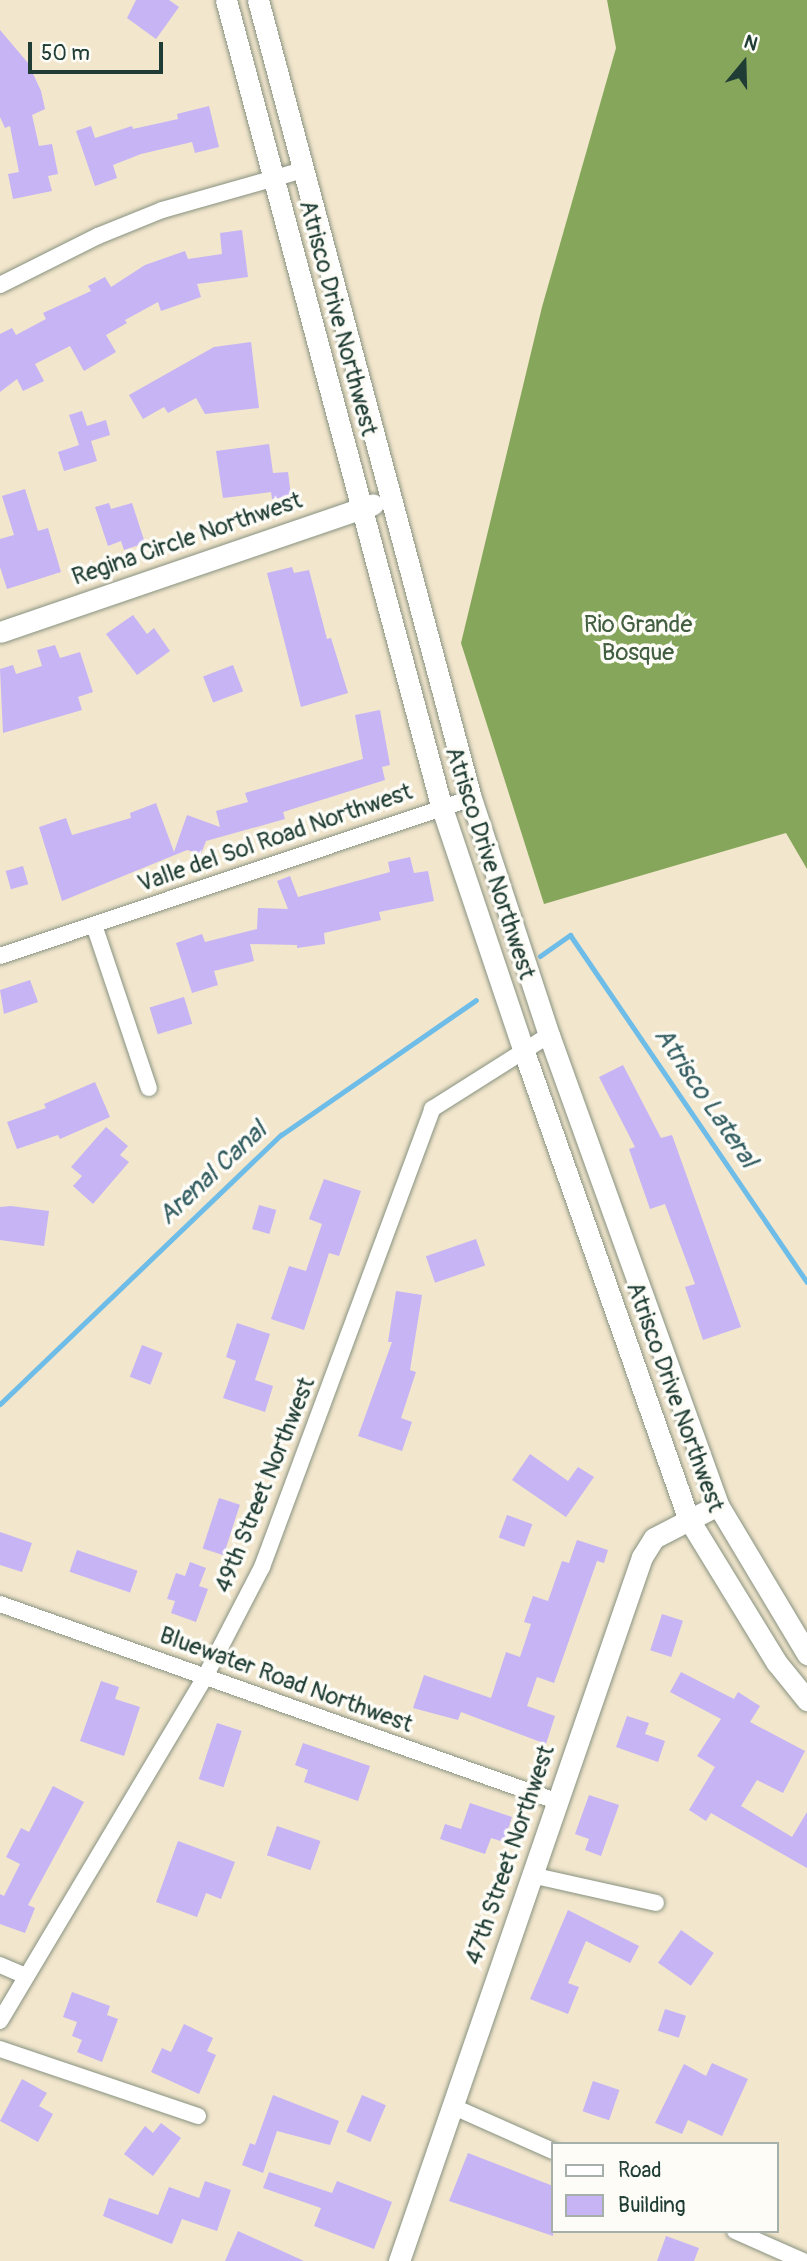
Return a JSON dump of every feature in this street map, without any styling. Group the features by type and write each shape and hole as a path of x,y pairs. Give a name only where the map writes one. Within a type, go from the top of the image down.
{"main road":[{"name":"Atrisco Drive Northwest","path":"226,0 441,805 523,1049 688,1518 777,1663 807,1700"},
{"name":"Atrisco Drive Northwest","path":"258,0 471,797 549,1035 719,1505 807,1654"},
{"name":"Regina Circle Northwest","path":"0,632 361,507 392,500"},
{"name":"47th Street Northwest","path":"399,2261 454,2107 555,1801 642,1557 654,1538 688,1518 719,1505"}],"street":[{"path":"0,285 98,236 162,210 303,170"},
{"name":"Valle del Sol Road Northwest","path":"0,956 471,797"},
{"path":"94,925 149,1088"},
{"name":"49th Street Northwest","path":"0,2021 23,1975 206,1675 262,1567 432,1109 549,1035"},
{"name":"Bluewater Road Northwest","path":"0,1604 555,1801"},
{"path":"531,1875 656,1903"},
{"path":"0,1965 23,1975"},
{"path":"0,2049 198,2116"},
{"path":"454,2107 552,2151"},
{"path":"740,2233 803,2261"}],"green space":[{"name":"Rio Grande Bosque","path":"607,0 807,0 807,869 786,833 544,904 461,643 542,307 616,48"}],"building":[{"path":"136,0 169,0 179,7 156,39 127,18"},
{"path":"0,30 28,63 41,91 45,109 32,115 39,146 52,144 58,174 48,176 52,191 13,199 8,174 19,172 10,126 5,128 0,117"},
{"path":"209,106 219,147 195,153 192,142 141,154 113,165 117,178 95,186 76,131 91,126 95,138 132,126 133,129 178,119 177,114"},
{"path":"242,230 248,277 197,284 201,297 161,311 158,302 125,320 127,323 106,335 116,352 84,371 70,346 35,364 44,381 23,391 17,379 0,392 0,334 12,328 16,335 46,319 43,313 91,291 88,286 105,277 111,287 145,265 185,251 188,259 222,254 220,233"},
{"path":"251,342 259,408 205,414 196,398 168,413 164,407 143,419 129,395 214,347"},
{"path":"82,411 87,426 106,420 110,435 91,441 97,461 64,471 58,452 79,445 69,415"},
{"path":"269,444 273,473 288,472 291,496 272,499 271,492 223,498 216,451"},
{"path":"25,489 38,531 48,528 61,572 7,589 0,567 0,539 14,535 2,496"},
{"path":"109,503 111,509 132,503 145,543 124,550 121,541 108,546 95,507"},
{"path":"292,567 294,573 309,570 327,639 331,638 348,693 301,707 267,573"},
{"path":"133,615 147,634 154,628 170,651 137,675 106,634"},
{"path":"55,645 60,658 80,652 93,692 78,697 82,710 3,733 0,669 13,665 16,674 42,666 37,650"},
{"path":"233,665 243,691 213,703 203,676"},
{"path":"380,710 390,765 382,767 385,780 283,812 285,819 206,841 201,854 187,850 62,901 39,827 66,818 72,835 131,818 130,813 156,803 174,852 187,815 220,827 216,811 248,802 245,793 363,759 355,715"},
{"path":"410,857 414,873 428,871 434,901 379,912 381,920 324,933 325,944 297,948 297,945 250,944 254,961 214,971 218,985 192,993 176,943 202,934 205,942 257,929 258,908 288,909 277,881 290,876 298,897 390,872 388,862"},
{"path":"23,866 28,884 11,889 6,871"},
{"path":"30,980 38,1002 4,1014 0,990"},
{"path":"184,997 192,1024 158,1034 150,1008"},
{"path":"623,1065 661,1138 672,1135 741,1327 703,1340 685,1287 695,1284 665,1204 650,1209 629,1149 635,1147 599,1077"},
{"path":"95,1082 110,1117 60,1139 58,1135 17,1149 7,1122 46,1108 44,1104"},
{"path":"106,1127 128,1146 120,1155 129,1162 93,1204 73,1186 82,1176 71,1167"},
{"path":"324,1179 361,1191 339,1256 329,1253 304,1330 271,1319 289,1266 306,1271 322,1224 309,1219"},
{"path":"259,1205 276,1210 269,1234 252,1229"},
{"path":"0,1207 49,1211 44,1246 0,1240"},
{"path":"476,1239 485,1265 435,1283 426,1256"},
{"path":"396,1291 422,1295 410,1370 416,1372 401,1418 412,1422 402,1451 358,1436 392,1342 388,1342"},
{"path":"237,1323 270,1334 255,1380 273,1386 265,1412 223,1398 236,1361 226,1357"},
{"path":"142,1345 163,1353 150,1385 130,1377"},
{"path":"530,1454 568,1481 578,1467 594,1477 566,1517 512,1480"},
{"path":"219,1498 240,1505 224,1555 203,1548"},
{"path":"507,1515 532,1524 524,1547 499,1538"},
{"path":"0,1532 32,1543 22,1572 0,1565"},
{"path":"577,1540 608,1550 604,1563 597,1561 554,1683 537,1677 527,1706 555,1716 546,1744 461,1712 458,1720 413,1708 424,1675 491,1698 506,1652 520,1657 531,1624 524,1622 533,1596 548,1601 562,1561 569,1563"},
{"path":"77,1550 138,1571 130,1593 70,1572"},
{"path":"190,1562 206,1568 199,1586 208,1589 196,1622 171,1613 175,1601 167,1599 176,1573 185,1576"},
{"path":"662,1614 683,1621 671,1657 650,1650"},
{"path":"681,1672 734,1699 738,1692 760,1706 750,1722 805,1751 783,1793 757,1780 741,1806 792,1837 807,1812 807,1868 711,1813 706,1821 689,1810 715,1767 697,1756 721,1719 670,1692"},
{"path":"101,1681 119,1687 115,1699 140,1707 124,1756 80,1741"},
{"path":"627,1716 649,1723 645,1734 665,1741 658,1762 616,1747"},
{"path":"217,1723 242,1731 223,1787 199,1779"},
{"path":"303,1743 370,1766 358,1801 304,1782 308,1770 295,1765"},
{"path":"53,1786 84,1802 28,1905 35,1908 25,1933 0,1924 0,1894 4,1896 20,1864 6,1857 21,1828 29,1832"},
{"path":"589,1795 619,1805 601,1856 585,1850 589,1839 575,1834"},
{"path":"470,1803 512,1817 504,1842 491,1838 485,1854 440,1839 445,1824 461,1829"},
{"path":"277,1826 320,1841 310,1870 267,1855"},
{"path":"178,1841 235,1862 221,1899 206,1893 197,1917 156,1902"},
{"path":"568,1910 639,1946 630,1963 586,1941 568,1983 579,1987 568,2014 530,1999"},
{"path":"681,1930 714,1953 691,1986 658,1963"},
{"path":"72,1992 110,2006 107,2015 118,2019 102,2062 77,2052 82,2040 72,2036 77,2022 63,2017"},
{"path":"665,2009 686,2016 679,2038 658,2031"},
{"path":"184,2024 213,2038 207,2051 216,2055 199,2094 151,2072 162,2048 171,2052"},
{"path":"712,2063 748,2079 722,2136 688,2120 682,2134 655,2123 684,2064 706,2076"},
{"path":"22,2079 47,2093 39,2106 53,2114 38,2142 0,2121"},
{"path":"593,2081 619,2090 609,2120 583,2111"},
{"path":"273,2095 339,2121 330,2145 277,2131 263,2173 242,2165 250,2143 255,2145"},
{"path":"362,2095 386,2105 370,2142 346,2132"},
{"path":"161,2123 181,2138 153,2176 124,2154 145,2126 153,2133"},
{"path":"468,2153 552,2186 553,2236 449,2201"},
{"path":"269,2172 332,2193 337,2181 392,2202 374,2249 314,2226 321,2208 263,2188"},
{"path":"205,2181 231,2190 217,2231 182,2219 172,2244 103,2216 109,2198 158,2215 169,2187 199,2198"},
{"path":"238,2231 304,2261 225,2261"},
{"path":"666,2236 699,2248 694,2261 657,2261"}],"waterway":[{"name":"Atrisco Lateral","path":"540,956 570,935 807,1282"},
{"name":"Arenal Canal","path":"0,1404 281,1135 476,1000"}]}
